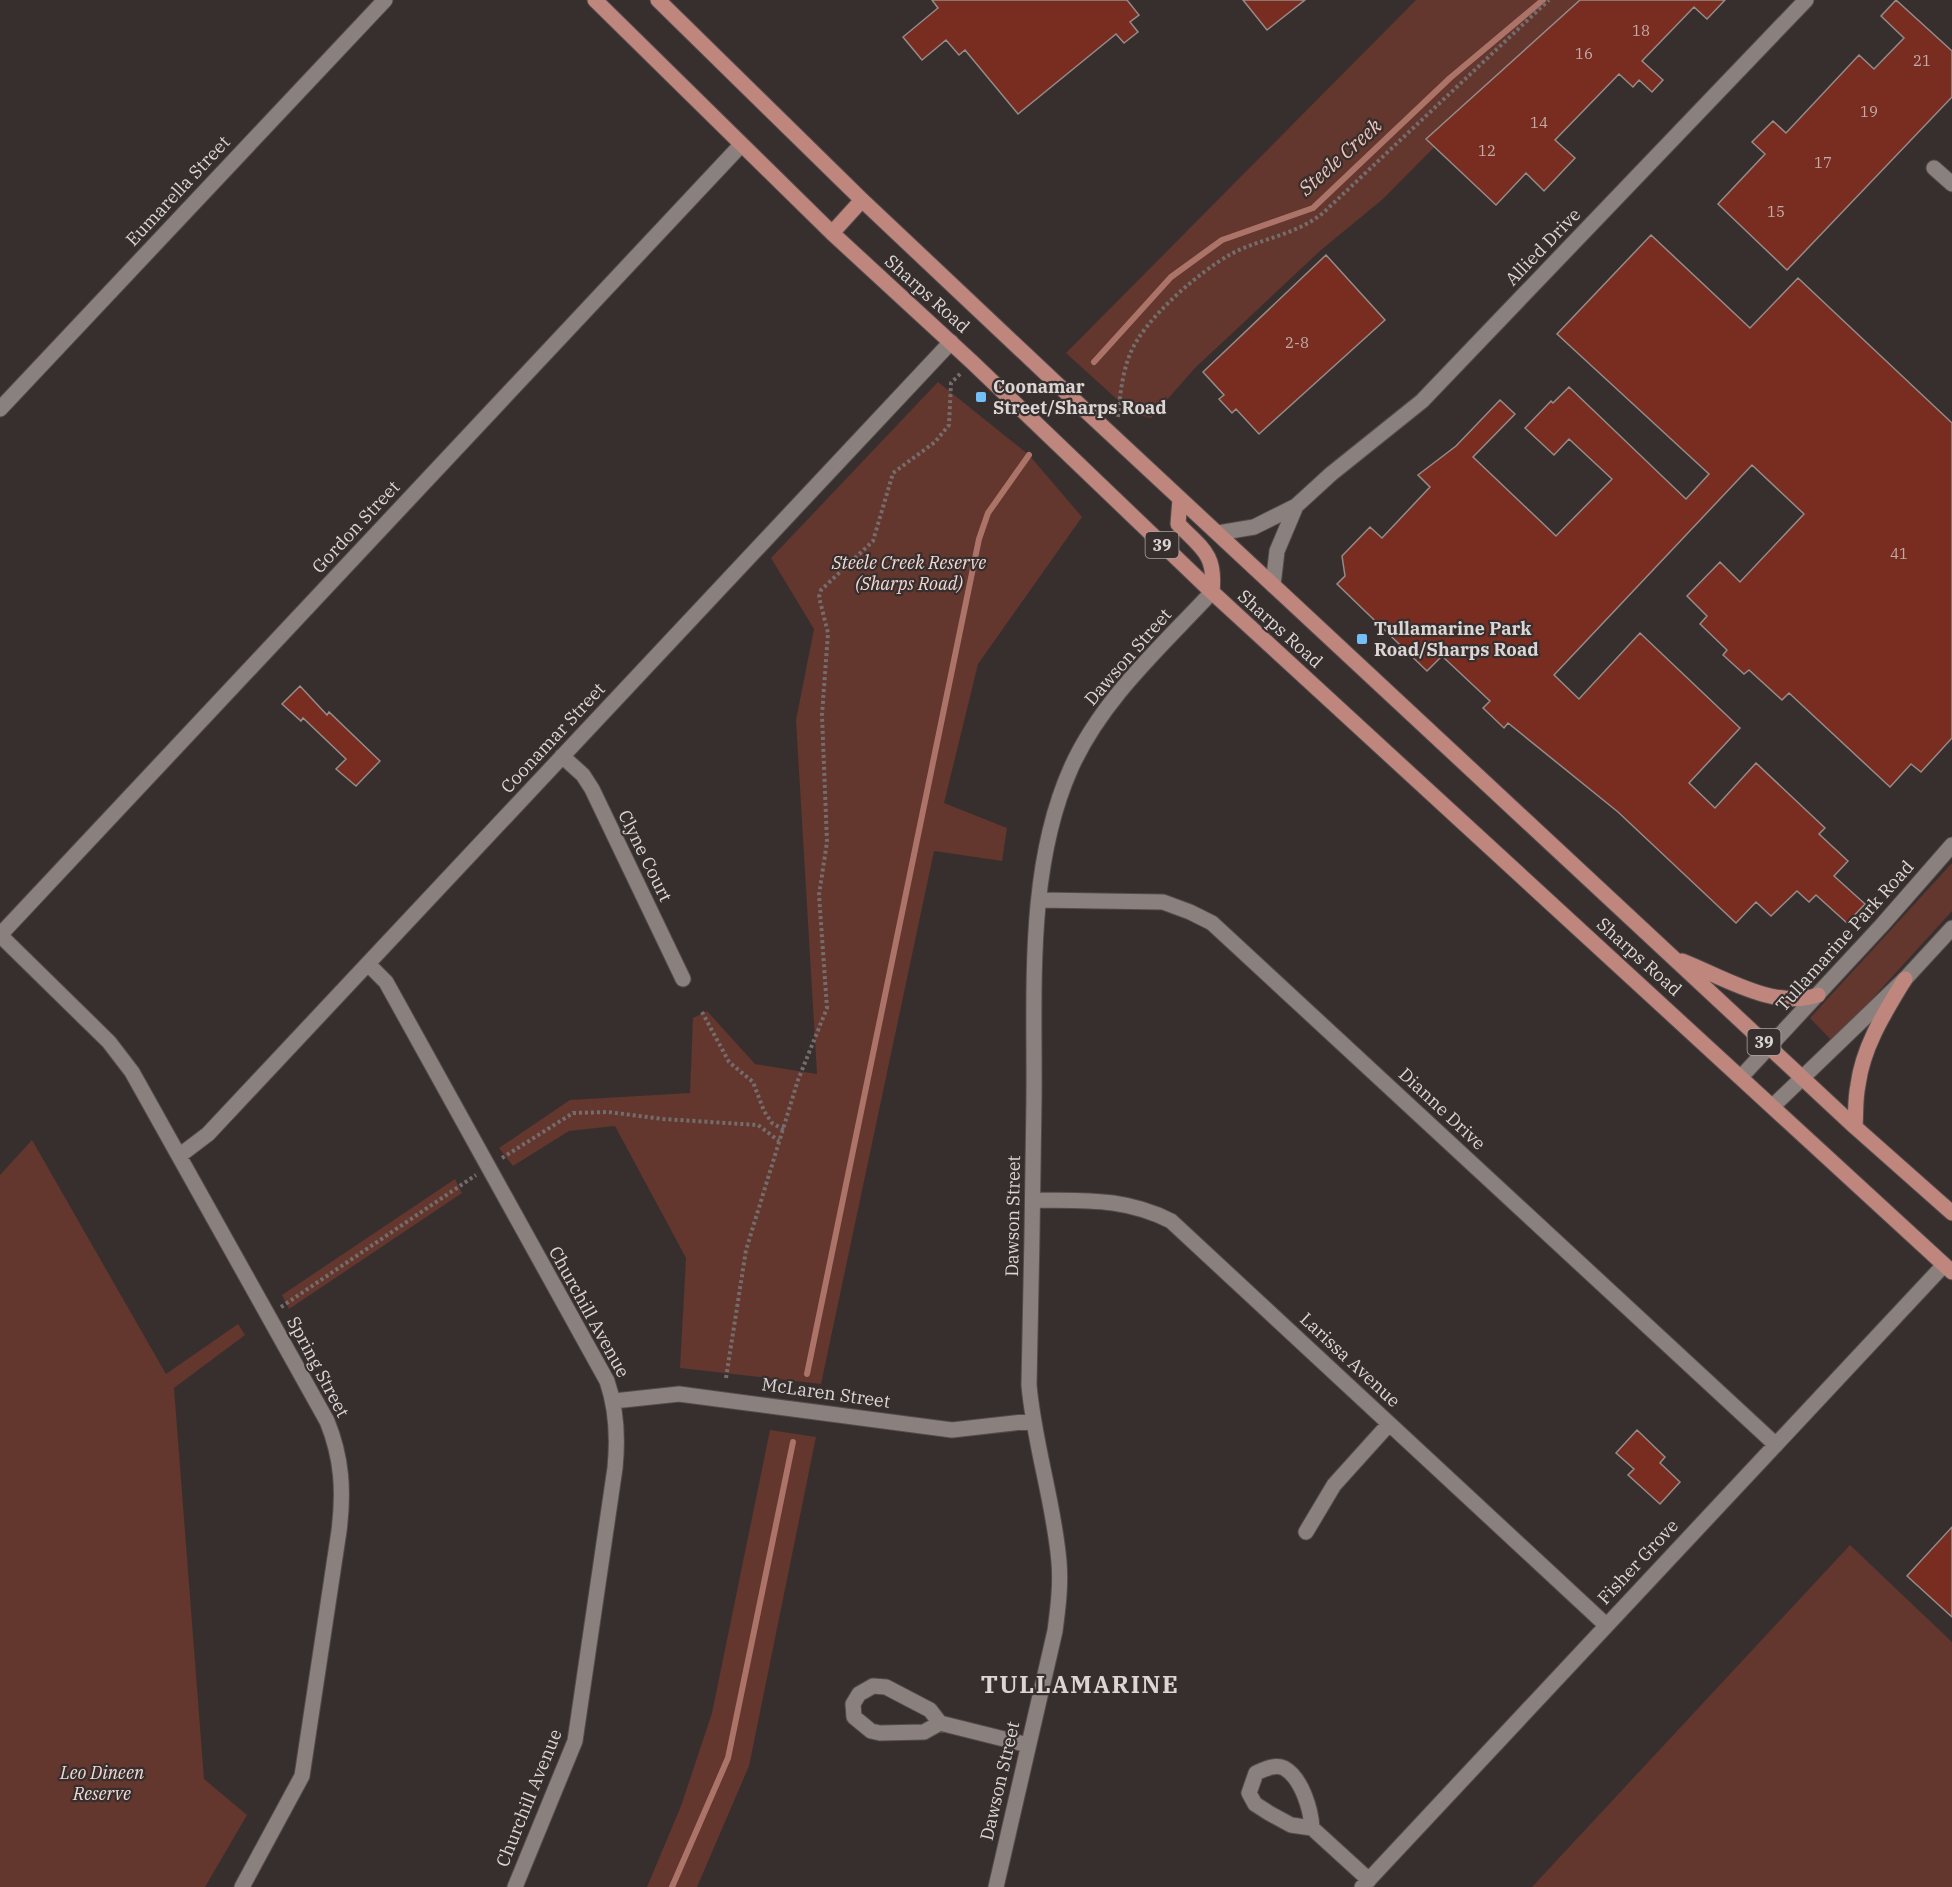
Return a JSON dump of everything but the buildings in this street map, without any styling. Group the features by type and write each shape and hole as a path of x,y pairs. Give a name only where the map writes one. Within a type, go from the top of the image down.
{"main road":[{"name":"Sharps Road","path":"595,0 832,233 951,342 1212,592 1948,1269"},
{"name":"Sharps Road","path":"658,0 862,200 1180,499 1855,1127 1952,1213"},
{"path":"832,233 862,200"},
{"path":"1180,499 1178,524 1210,556 1214,572 1212,592"},
{"path":"1674,957 1769,995 1795,1000 1818,995"},
{"path":"1855,1127 1858,1085 1864,1058 1883,1016 1905,979"}],"street":[{"name":"Eumarella Street","path":"0,409 385,0"},
{"name":"Allied Drive","path":"1218,533 1254,527 1296,506 1331,474 1428,395 1806,0"},
{"name":"Gordon Street","path":"0,935 741,145"},
{"path":"1934,168 1952,184"},
{"name":"Coonamar Street","path":"179,1156 208,1134 951,342"},
{"name":"Allied Drive","path":"1273,585 1277,551 1296,506"},
{"name":"Dawson Street","path":"996,1887 1055,1631 1060,1593 1059,1561 1032,1421 1029,1385 1039,900 1047,839 1071,767 1094,725 1123,688 1212,592"},
{"name":"Clyne Court","path":"562,756 583,776 592,789 683,979"},
{"name":"Tullamarine Park Road","path":"1741,1077 1952,845"},
{"name":"Dianne Drive","path":"1039,900 1164,902 1212,923 1776,1445"},
{"path":"1773,1106 1905,979 1952,928"},
{"name":"Spring Street","path":"0,935 120,1055 179,1156 327,1421 334,1438 342,1476 339,1531 302,1776 242,1887"},
{"name":"Churchill Avenue","path":"368,964 386,982 607,1381 614,1401 617,1442 615,1468 575,1741 514,1887"},
{"name":"Larissa Avenue","path":"1033,1200 1117,1202 1148,1209 1171,1221 1605,1625"},
{"name":"Fisher Grove","path":"1366,1884 1605,1625 1948,1269"},
{"name":"McLaren Street","path":"614,1401 680,1394 952,1430 978,1430 1032,1421"},
{"path":"1306,1532 1334,1485 1389,1424"},
{"path":"940,1723 924,1732 880,1733 871,1731 854,1717 853,1704 859,1694 873,1686 886,1687 930,1710 940,1723 1028,1745"},
{"path":"1312,1828 1311,1810 1293,1776 1283,1767 1270,1767 1256,1773 1249,1793 1255,1804 1291,1825 1312,1828 1366,1884"}],"path":[{"path":"1115,438 1121,383 1130,353 1148,325 1199,276 1232,253 1312,222 1549,0"},
{"path":"726,1378 746,1250 809,1048 827,1008 819,895 827,842 822,715 828,633 819,597 820,590 873,541 893,473 944,434 952,413 951,383 972,362"},
{"path":"702,1012 729,1062 753,1082 764,1111 772,1123 784,1130"}],"green space":[{"path":"1416,0 1580,0 1383,199 1321,250 1195,368 1151,418 1132,413 1066,353"},
{"name":"Steele Creek Reserve (Sharps Road)","path":"938,382 1029,455 1082,517 978,664 944,803 1007,828 1002,861 934,851 821,1384 680,1368 686,1258 615,1126 569,1131 513,1166 499,1148 570,1100 690,1093 693,1018 707,1011 755,1064 817,1074 796,720 814,629 771,558"},
{"path":"1952,863 1952,911 1833,1042 1810,1018"},
{"name":"Leo Dineen Reserve","path":"32,1140 166,1374 238,1324 245,1335 174,1388 204,1779 247,1815 205,1887 0,1887 0,1175"},
{"path":"455,1179 462,1193 289,1309 282,1295"},
{"path":"770,1430 816,1437 749,1766 697,1887 647,1887 681,1806 712,1713"},
{"path":"1850,1545 1952,1642 1952,1887 1532,1887"}],"waterway":[{"name":"Steele Creek","path":"1094,362 1171,277 1222,240 1313,208 1450,78 1543,0"},
{"path":"807,1374 979,539 988,513 1029,455"},
{"path":"672,1887 728,1758 793,1442"}],"place":[{"name":"Coonamar Street/Sharps Road","path":"981,397"},
{"name":"Tullamarine Park Road/Sharps Road","path":"1362,639"}],"district":[{"name":"TULLAMARINE","path":"1080,1685"}]}
